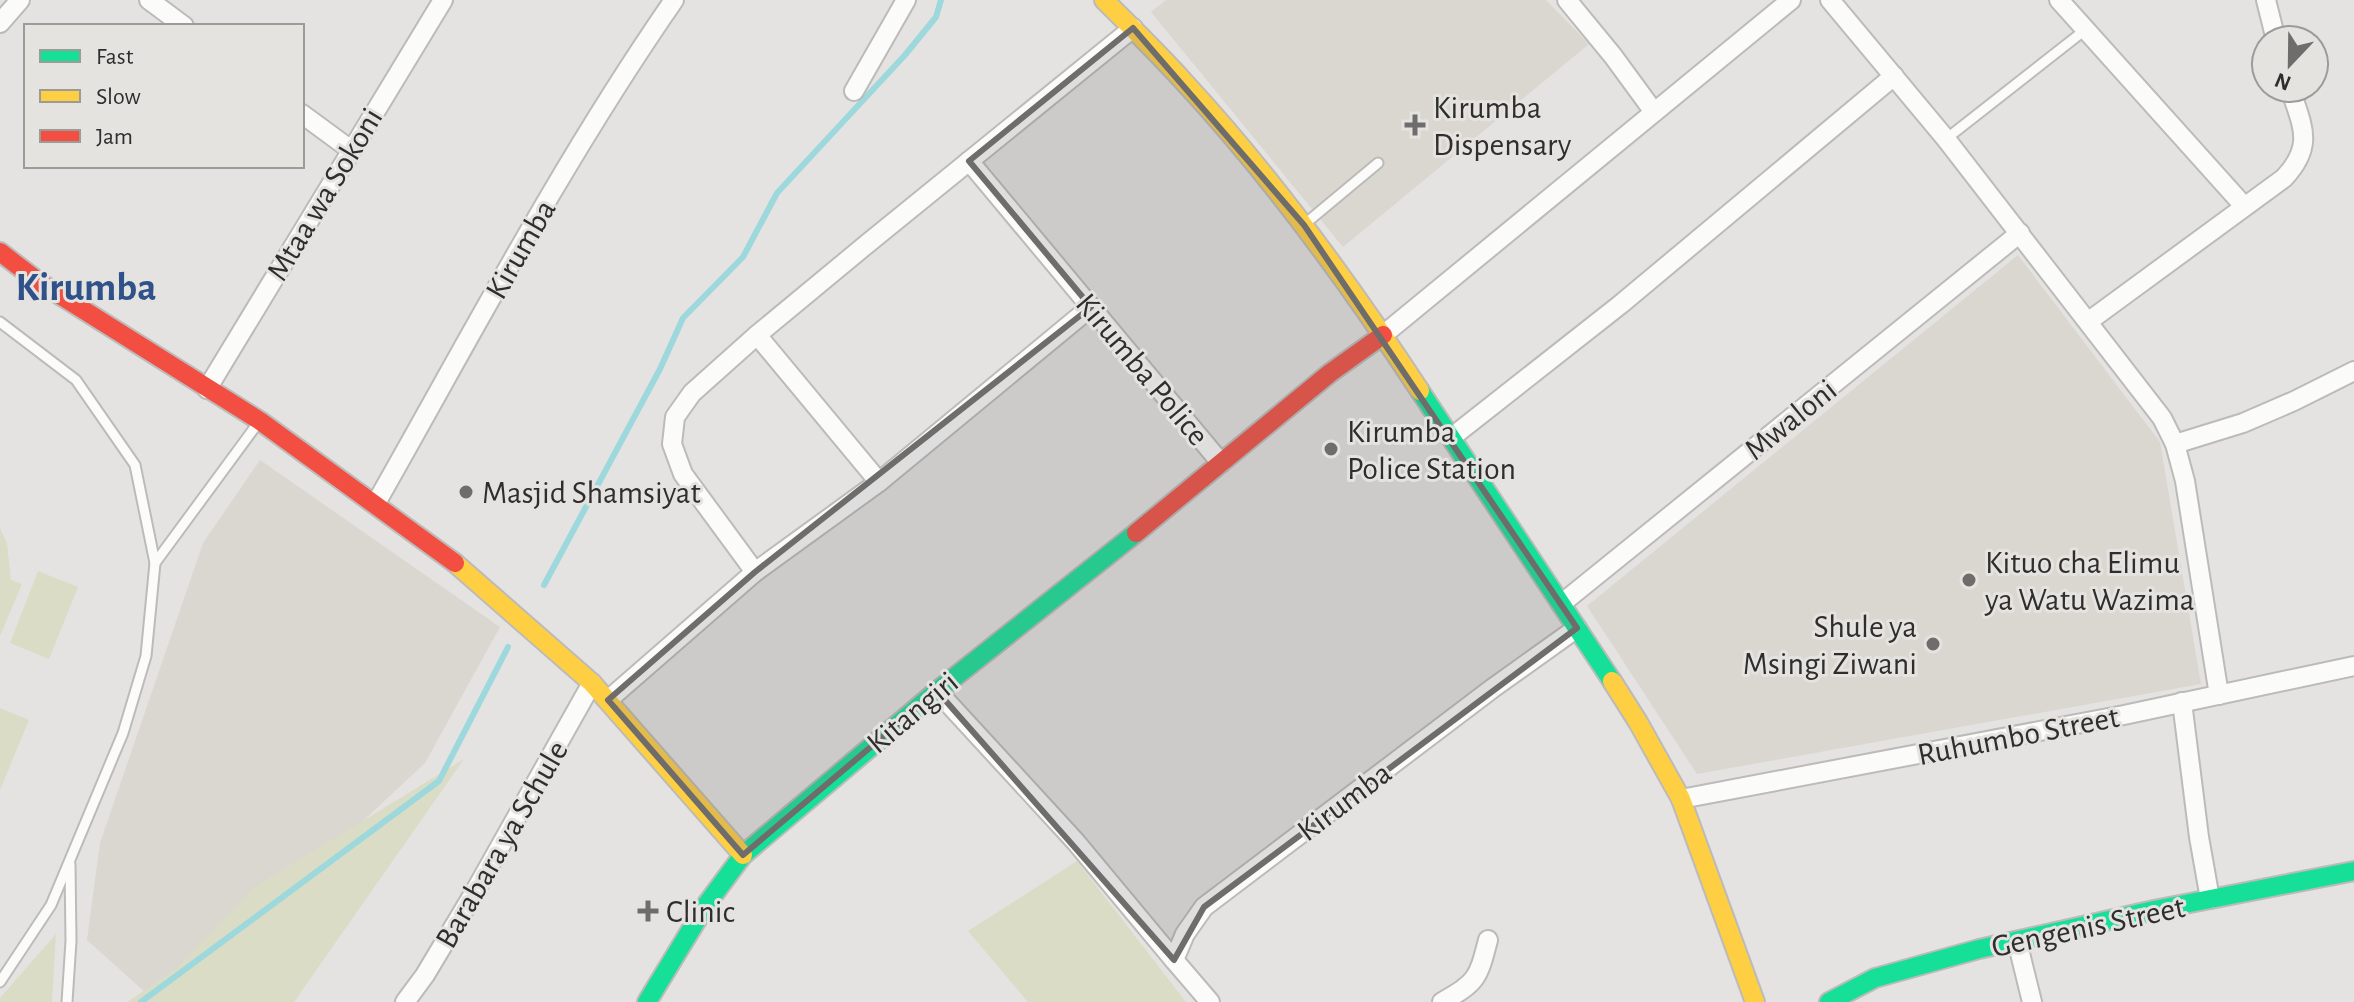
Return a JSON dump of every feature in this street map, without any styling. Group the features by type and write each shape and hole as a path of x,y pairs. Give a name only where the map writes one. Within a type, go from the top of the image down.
{"street":[{"path":"0,23 20,0"},
{"path":"149,0 181,24"},
{"name":"Mtaa wa Sokoni","path":"207,389 443,0"},
{"name":"Kirumba","path":"376,503 611,92 674,0"},
{"path":"854,91 906,0"},
{"path":"1104,0 1223,126 1304,225 1383,335 1577,628 1638,722 1681,799 1755,1002"},
{"path":"1567,0 1654,112"},
{"path":"1383,335 1791,0"},
{"path":"1830,0 1946,139 2162,418 2175,444 2185,481 2219,695"},
{"path":"2059,0 2244,206"},
{"path":"2266,0 2272,24"},
{"path":"755,572 718,526 683,474 672,444 675,417 692,393 757,335 1133,28"},
{"path":"1452,437 1621,304 1894,76"},
{"path":"2089,321 2284,178 2301,155 2303,130 2295,104"},
{"path":"304,115 351,150"},
{"name":"Kirumba Police","path":"969,161 1221,463 1330,373 1383,335"},
{"name":"Mwaloni","path":"1561,604 2020,233"},
{"path":"0,252 39,282 260,421 469,573 592,683 743,855"},
{"path":"608,700 755,572 879,482 1091,307"},
{"path":"757,335 879,482"},
{"path":"2175,444 2243,423 2354,371"},
{"name":"Kitangiri","path":"647,1002 706,905 743,855 937,691 1221,463"},
{"name":"Kirumba","path":"1174,960 1185,934 1204,907 1577,628"},
{"name":"Ruhumbo Street","path":"1681,799 2354,666"},
{"name":"Barabara ya Schule","path":"405,1002 425,975 474,893 592,683"},
{"path":"937,691 1075,841 1210,1002"},
{"path":"2182,702 2210,899"},
{"name":"Gengenis Street","path":"1829,1002 1875,978 2017,941 2354,871"},
{"path":"1442,1002 1473,982 1480,971 1488,940"},
{"path":"2017,941 2032,1002"}],"lane":[{"path":"1946,139 2085,30"},
{"path":"1304,225 1378,163"},
{"path":"0,322 76,380 135,465 155,563 146,656 123,733 51,905 0,982"},
{"path":"155,563 260,421"},
{"path":"67,1002 71,941 70,860"}],"highlighted area":[{"path":"1133,28 1304,225 1577,628 1204,907 1174,960 937,691 743,855 608,700 755,572 1091,307 969,161"}],"shaded area":[{"path":"1166,0 1546,0 1589,44 1343,247 1151,12"},
{"path":"2018,255 2160,442 2201,684 1697,774 1587,606"},
{"path":"260,460 500,627 425,763 169,1002 156,1002 87,940 100,843 203,543"}],"green space":[{"path":"0,528 7,543 11,580 22,584 0,636"},
{"path":"38,571 78,587 49,659 10,643"},
{"path":"0,708 29,720 0,790"},
{"path":"464,759 294,1002 127,1002 175,970 256,886"},
{"path":"1077,861 1186,1002 1028,1002 968,931"},
{"path":"56,934 52,1002 0,1002 0,998"}],"waterway":[{"path":"544,585 660,369 683,318 743,257 777,193 905,55 936,17 941,0"},
{"path":"141,1002 439,781 508,647"}],"traffic: fast":[{"path":"1420,391 1612,681"},
{"path":"647,1002 706,905 743,855 937,691 1136,533"},
{"path":"1829,1002 1875,978 1979,949 2154,910 2354,871"}],"traffic: slow":[{"path":"1104,0 1175,72 1249,156 1338,271 1420,391"},
{"path":"455,563 592,683 743,855"},
{"path":"1612,681 1681,799 1755,1002"}],"traffic: jam":[{"path":"0,252 39,282 260,421 455,563"},
{"path":"1136,533 1330,373 1383,335"}],"place":[{"name":"Kirumba Dispensary","path":"1415,125"},
{"name":"Kirumba Police Station","path":"1331,449"},
{"name":"Masjid Shamsiyat","path":"466,492"},
{"name":"Kituo cha Elimu ya Watu Wazima","path":"1969,580"},
{"name":"Shule ya Msingi Ziwani","path":"1933,644"},
{"name":"Clinic","path":"648,911"}],"district":[{"name":"Kirumba","path":"86,286"}]}
